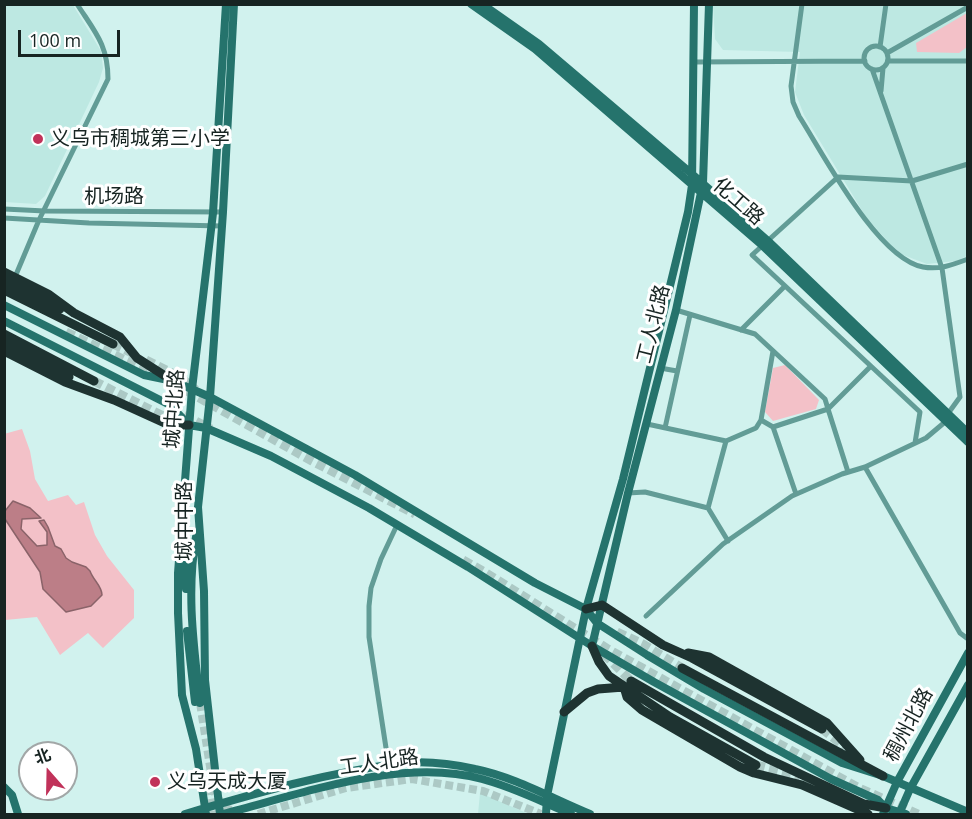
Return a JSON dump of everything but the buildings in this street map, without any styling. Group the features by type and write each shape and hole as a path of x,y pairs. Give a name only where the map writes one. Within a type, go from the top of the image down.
{"highway":[{"path":"4,272 48,294 74,313 120,337 137,358 173,381"},
{"path":"4,280 60,309 74,313"},
{"path":"4,290 113,344"},
{"path":"4,334 94,381"},
{"path":"4,343 114,400 169,425 189,425"},
{"path":"4,351 65,382 114,400"},
{"path":"586,609 602,605 663,645 822,729"},
{"path":"592,646 609,676 764,757 864,804 885,811"},
{"path":"681,653 709,657 827,723 868,768"},
{"path":"682,668 883,776"},
{"path":"628,684 627,697 642,710 740,767 754,773 802,784 868,814"},
{"path":"564,712 587,693 628,684 670,717 756,765"}],"main road":[{"name":"城中北路","path":"205,812 196,749 182,695 178,573 192,389 213,213 226,4"},
{"path":"222,226 234,4"},
{"name":"化工路","path":"471,4 535,49 692,185 702,187"},
{"name":"化工路","path":"482,4 539,44 692,174 702,187 766,243 968,442"},
{"name":"工人北路","path":"546,814 546,800 586,609 623,478 688,212 692,185 694,4"},
{"name":"工人北路","path":"592,646 628,493 676,310 702,187 709,4"},
{"name":"城中中路","path":"222,226 210,397 198,507 204,591 205,680 218,804 225,814"},
{"path":"4,305 144,375 173,381 210,397 355,475 535,583 586,609 597,623 646,655 842,763 883,776 968,812"},
{"path":"4,321 170,405 189,425 206,428 271,456 397,525 592,646 831,779 878,800 885,811 902,814"},
{"name":"化工路","path":"946,418 968,433"},
{"path":"183,530 189,660 197,703 191,613 193,555 199,521"},
{"name":"稠州北路","path":"885,811 897,782 968,653"},
{"name":"稠州北路","path":"902,814 910,789 968,685"},
{"path":"185,814 205,812 228,800 315,779 389,770"},
{"name":"工人北路","path":"225,814 389,770 457,774 483,779 546,800 571,814"},
{"path":"4,788 12,795 18,814"},
{"path":"225,814 228,800"},
{"path":"546,800 590,814"}],"street":[{"path":"15,277 39,220 108,80 108,61 105,50 77,4"},
{"path":"802,4 791,86 793,102 799,116 857,209 882,240 902,257 921,267 942,268 968,259"},
{"path":"880,47 886,4"},
{"path":"887,53 968,7"},
{"path":"646,616 728,541 796,494 926,438 946,418 960,397 942,268 881,92 872,69 865,61 865,54 870,48 880,47 887,53 888,61 883,68 881,92"},
{"path":"694,62 865,61"},
{"path":"888,61 968,61"},
{"path":"872,69 883,68"},
{"path":"915,443 920,412 752,255 838,177 912,182 968,164"},
{"name":"机场路","path":"4,209 223,212"},
{"name":"机场路","path":"4,218 222,226"},
{"path":"741,330 785,286"},
{"path":"676,310 755,334 825,399 848,472"},
{"path":"665,428 690,315"},
{"path":"647,424 726,441 756,428 761,420 773,351"},
{"path":"773,427 828,409 870,367"},
{"path":"660,368 677,371"},
{"path":"761,420 773,427 796,494"},
{"path":"708,508 726,441"},
{"path":"865,466 960,633 968,639"},
{"path":"628,493 645,492 708,508 728,541"},
{"path":"389,770 369,637 369,606 371,588 381,559 397,525"}],"shaded area":[{"name":"义乌市稠城第三小学","path":"4,5 73,5 101,51 103,68 99,82 45,196 36,204 5,202"},
{"path":"713,5 967,5 967,256 956,261 927,264 903,255 890,244 866,217 804,115 795,92 800,52 723,50 715,39"},
{"path":"967,13 967,47 959,53 917,52 916,43"},
{"path":"785,365 819,400 816,409 773,421 765,412 773,368"},
{"path":"22,429 30,451 35,479 48,501 68,495 76,505 84,502 95,535 107,556 134,590 134,618 103,648 88,633 60,655 37,617 5,620 4,434"},
{"path":"13,501 30,508 41,518 22,519 21,529 37,546 47,545 47,532 39,521 44,520 55,546 61,549 66,558 90,571 102,595 91,606 66,612 43,589 40,572 5,519 5,511"},
{"path":"480,793 529,814 478,814"}],"tunnel":[{"path":"66,332 159,376"},
{"path":"113,344 134,354"},
{"path":"146,360 180,377 196,390"},
{"path":"94,381 165,417 184,424"},
{"path":"187,391 312,461 415,514"},
{"path":"184,415 211,429"},
{"path":"463,560 608,649 859,788 918,814"},
{"path":"617,632 643,644 682,668"},
{"path":"604,654 631,681"},
{"path":"200,703 214,792 225,808 245,814"},
{"path":"822,729 845,747"},
{"path":"756,765 800,776"},
{"path":"258,814 346,788 412,779 483,791 541,814"},
{"path":"209,787 214,814"}],"place":[{"name":"义乌市稠城第三小学","path":"38,139"},
{"name":"义乌天成大厦","path":"155,782"}]}
